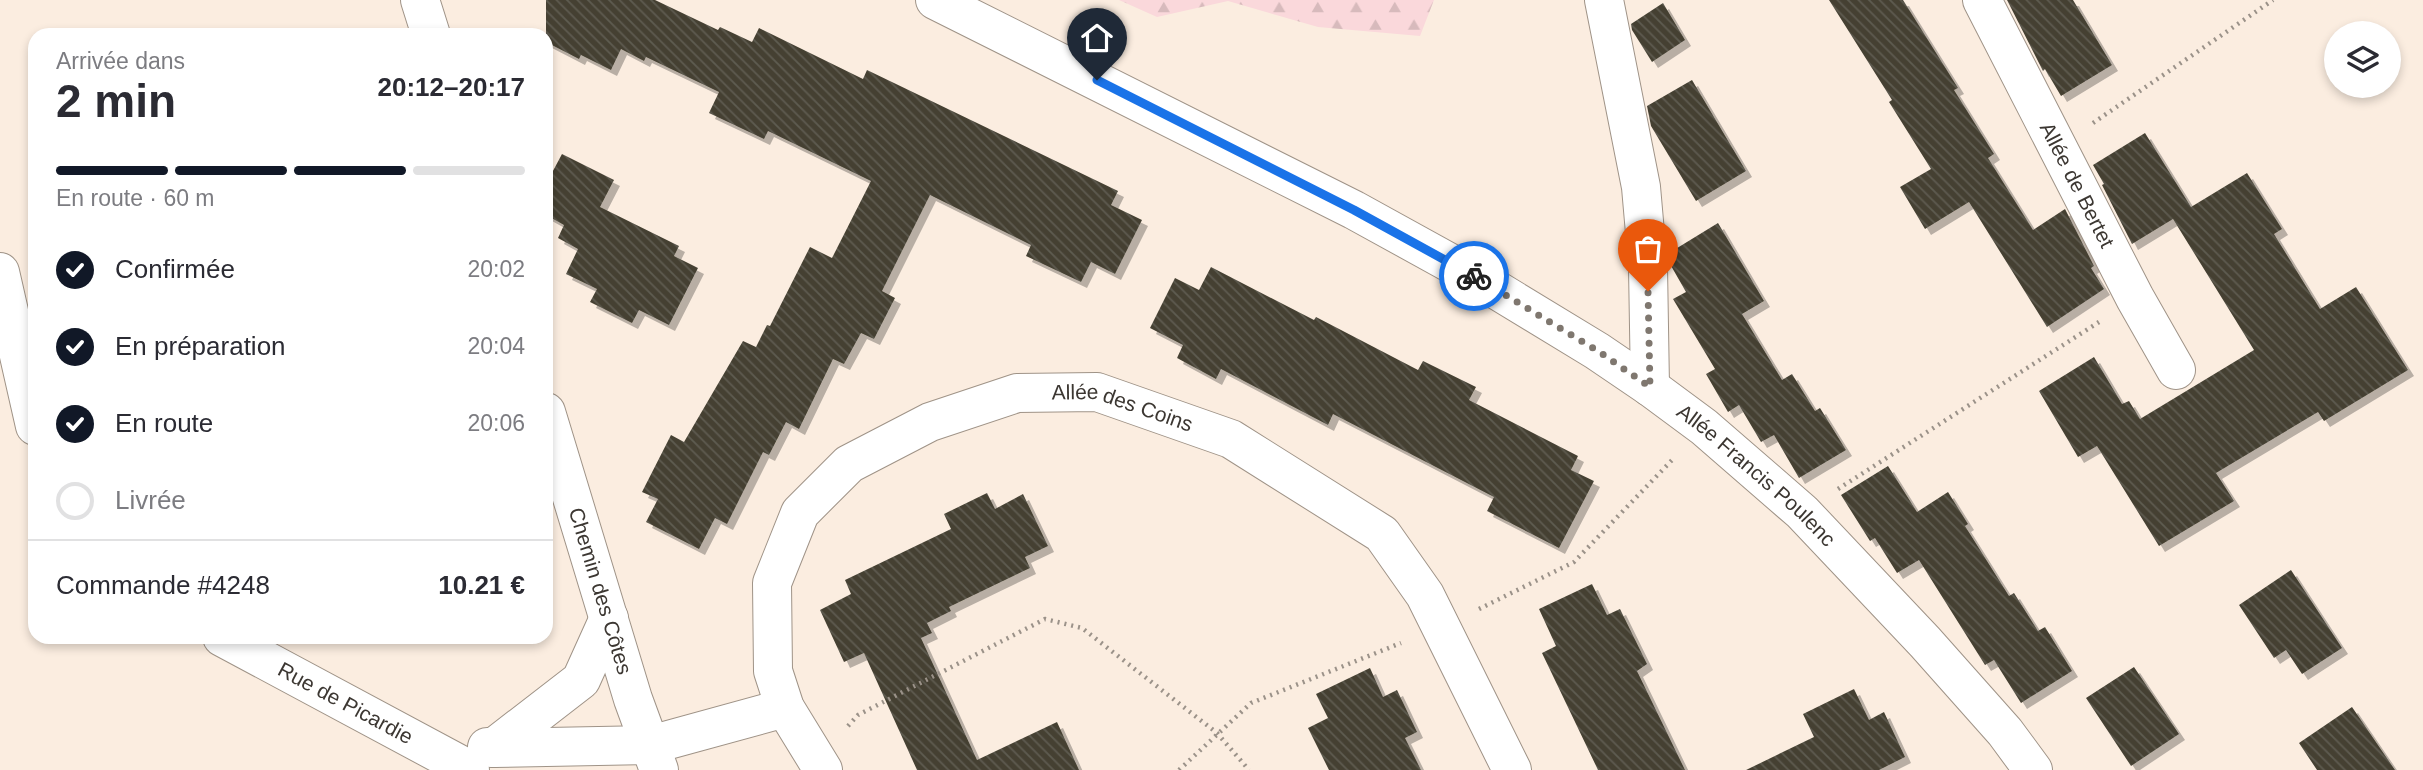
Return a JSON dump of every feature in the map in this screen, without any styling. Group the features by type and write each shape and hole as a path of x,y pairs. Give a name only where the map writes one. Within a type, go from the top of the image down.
{"street":[{"path":"420,0 429,28"},
{"name":"Allée Francis Poulenc","path":"935,0 1354,210 1472,275 1598,351 1650,387 1704,428 1802,512 1925,642 2005,732 2034,770"},
{"path":"1604,0 1641,187 1648,267 1650,387"},
{"name":"Allée de Bertet","path":"1982,0 2135,298 2176,370"},
{"path":"0,272 28,395"},
{"name":"Allée des Coins","path":"819,764 785,708 774,671 772,583 800,513 849,464 930,422 1017,393 1097,392 1231,439 1382,534 1424,595 1511,770"},
{"name":"Chemin des Côtes","path":"553,435 654,758"},
{"path":"481,759 581,680 609,618"},
{"name":"Rue de Picardie","path":"235,644 412,739 481,759 654,758 785,708"}],"path":[{"path":"2057,147 2273,0"},
{"path":"1802,512 2135,298"},
{"path":"819,764 858,715 1045,619 1083,628 1217,733 1249,770"}],"green space":[{"path":"1119,0 1434,0 1420,36 1318,27 1228,1 1157,17"}],"building":[{"path":"546,0 655,0 718,30 720,27 752,42 759,28 863,79 867,70 1118,191 1111,205 1142,220 1115,274 1091,262 1081,282 1026,256 1031,245 930,195 882,291 895,298 874,339 861,333 844,364 833,359 799,429 786,422 769,455 763,452 727,524 715,518 699,549 646,522 658,499 642,492 671,435 684,442 743,341 756,347 767,325 770,326 810,247 832,258 871,181 768,131 764,139 709,113 719,92 646,57 644,61 621,49 611,70 581,55 579,59 553,46 553,28 546,28"},
{"path":"1829,0 1903,0 1958,88 1954,90 1994,154 1988,158 2033,230 2065,209 2094,266 2091,268 2104,289 2047,327 1969,202 1925,229 1900,187 1931,169 1889,102 1892,100"},
{"path":"2007,0 2073,0 2112,65 2061,96 2045,69 2043,71"},
{"path":"1663,3 1685,40 1652,62 1631,24"},
{"path":"1692,80 1746,171 1696,201 1651,126 1647,106"},
{"path":"2145,133 2191,207 2247,173 2282,229 2274,234 2320,309 2356,287 2408,370 2324,421 2318,412 2216,473 2234,501 2159,546 2097,446 2078,457 2039,391 2094,357 2122,404 2129,401 2140,419 2254,350 2173,219 2132,244 2102,185 2104,184 2093,165"},
{"path":"562,154 614,180 600,207 679,246 674,256 698,268 669,325 639,310 632,323 590,302 597,289 566,274 578,249 558,238 564,225 553,219 553,171"},
{"path":"1718,223 1764,301 1742,314 1782,380 1792,374 1815,411 1820,408 1846,450 1799,478 1774,435 1761,442 1739,405 1728,412 1706,374 1715,369 1673,299 1686,292 1670,264 1669,253"},
{"path":"1211,267 1418,370 1423,361 1476,387 1469,400 1578,456 1571,470 1594,481 1559,548 1487,511 1494,497 1333,414 1328,425 1221,369 1216,379 1177,358 1183,345 1150,328 1175,278 1199,290"},
{"path":"1888,466 1917,512 1948,492 1968,524 1965,526 2009,596 2014,593 2038,631 2045,627 2072,671 2021,703 1994,660 1985,665 1919,560 1897,573 1875,538 1870,541 1841,495"},
{"path":"987,493 995,509 1023,494 1048,546 1025,557 1030,568 949,607 951,611 927,623 932,633 921,638 977,760 1057,722 1079,770 917,770 864,653 844,662 820,610 851,594 845,580 951,529 944,514"},
{"path":"2291,570 2342,648 2302,674 2286,650 2274,658 2239,605"},
{"path":"1592,584 1607,615 1620,609 1647,664 1637,671 1685,770 1598,770 1542,653 1556,646 1539,609"},
{"path":"2134,667 2179,734 2131,766 2086,698"},
{"path":"1370,668 1383,697 1397,690 1417,732 1405,738 1421,770 1329,770 1308,728 1328,718 1316,694"},
{"path":"1854,689 1869,720 1884,712 1905,757 1879,770 1746,770 1814,737 1803,714"},
{"path":"2352,707 2395,770 2317,770 2299,743"}],"way so far":[{"path":"1474,276 1598,351 1650,387 1648,291"}],"route":[{"path":"1097,80 1354,210 1474,276"}]}
